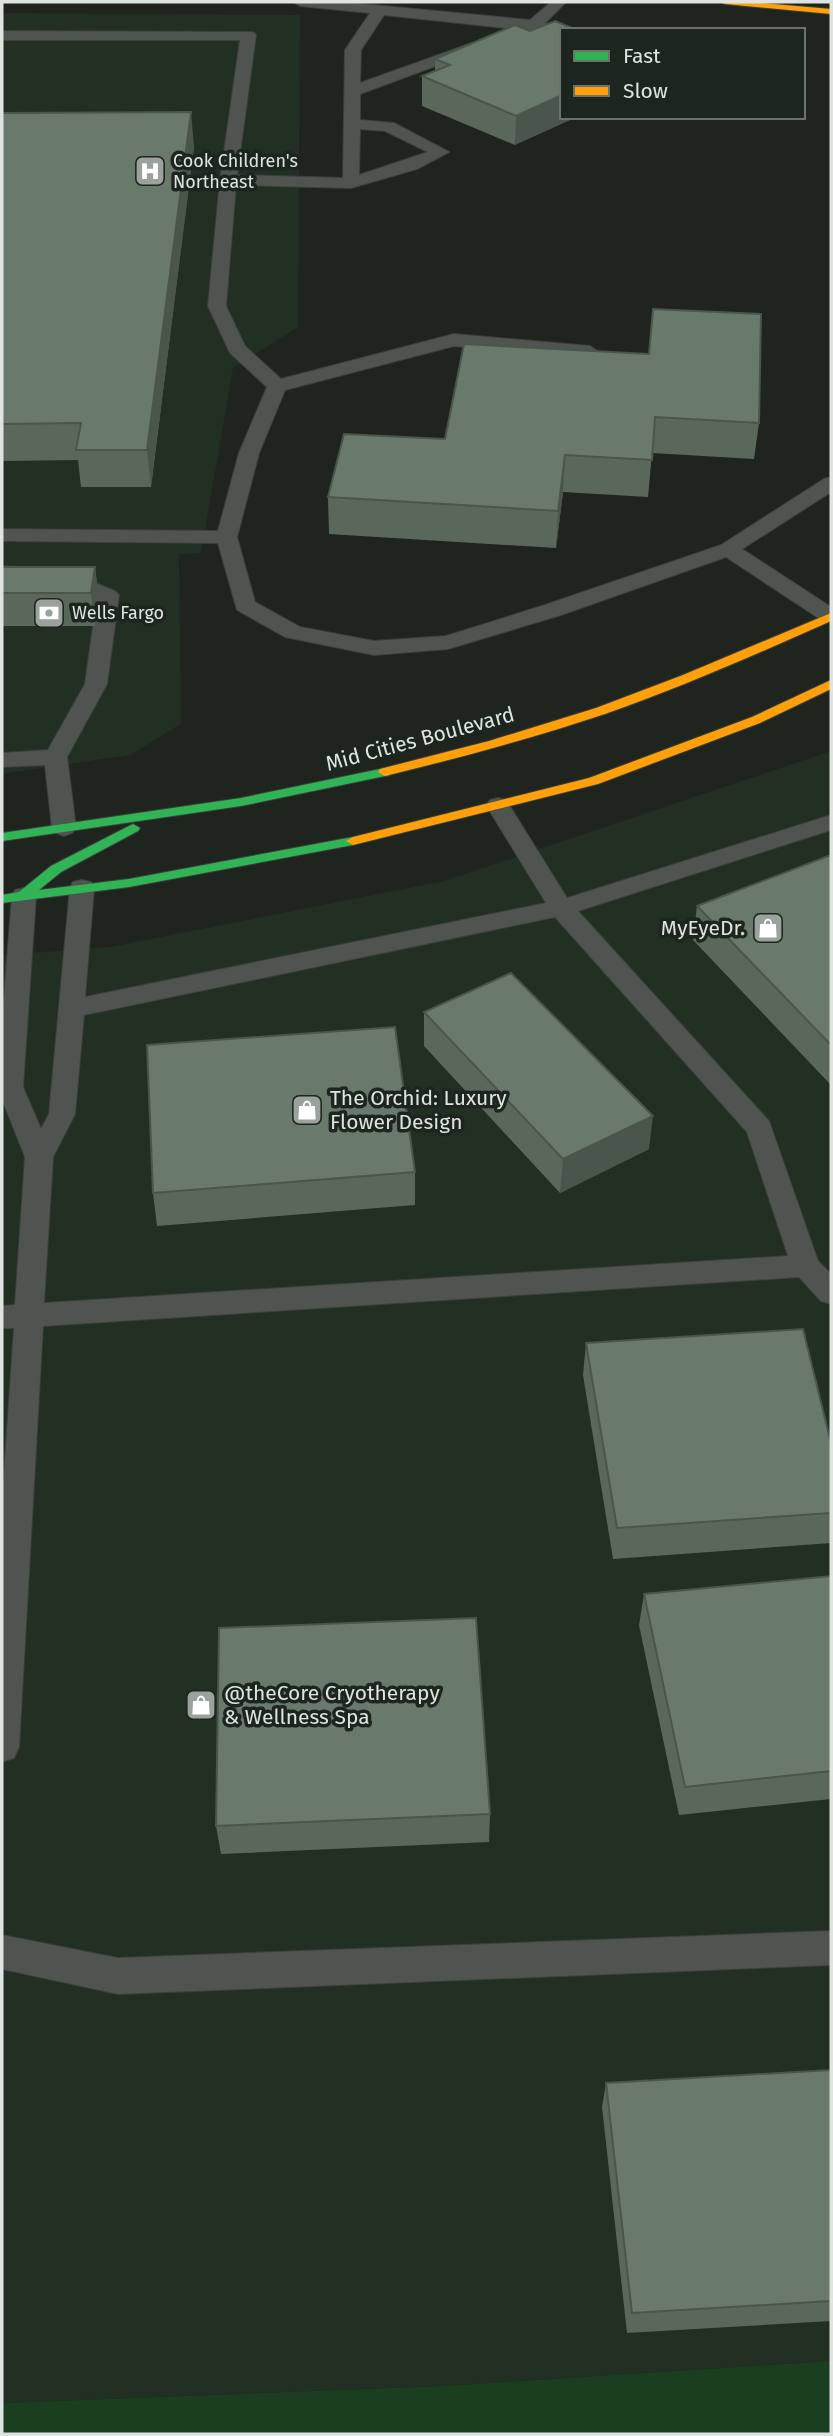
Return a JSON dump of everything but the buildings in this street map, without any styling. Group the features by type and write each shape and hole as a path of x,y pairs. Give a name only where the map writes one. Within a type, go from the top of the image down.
{"main road":[{"path":"725,2 831,12"},
{"name":"Mid Cities Boulevard","path":"2,837 241,802 319,787 566,722 702,673 831,616"},
{"path":"13,897 129,883 340,844 593,781 756,720 831,684"},
{"path":"13,897 56,869 138,826 241,802"}],"lane":[{"path":"300,2 560,30"},
{"path":"353,91 533,25 559,2"},
{"path":"351,183 354,50 379,11"},
{"path":"2,35 248,35 228,180 217,306 237,349 277,386"},
{"path":"228,180 351,183 411,165 441,152 388,126 352,124"},
{"path":"277,386 454,340 604,353"},
{"path":"277,386 249,453 227,537 245,605 293,632 374,648 448,642 552,610 728,549 831,483"},
{"path":"2,535 227,537"},
{"path":"728,549 831,616"},
{"path":"2,572 64,576 108,595 96,684 56,757 64,828"},
{"path":"2,760 56,757"},
{"path":"498,804 561,908 759,1128 806,1266 831,1293"},
{"path":"71,1009 561,908 831,822"},
{"path":"2,1747 15,1317 39,1157 62,1114 82,888"},
{"path":"13,897 10,1087 39,1157"},
{"path":"15,1317 806,1266"},
{"path":"2,1952 118,1976 831,1948"}],"shaded area":[{"name":"Cook Children's Northeast","path":"2,13 300,15 298,327 233,368 201,553 179,554 181,724 130,755 2,774"},
{"path":"831,751 831,2361 442,2386 2,2403 2,955 110,947 444,881"}],"green space":[{"path":"831,2361 831,2434 2,2434 2,2403 442,2386"}],"traffic: fast":[{"path":"2,837 241,802 385,772"},
{"path":"24,895 56,869 133,828"},
{"path":"2,899 129,883 353,841"}],"traffic: slow":[{"path":"725,2 831,12"},
{"path":"385,772 493,744 629,701 831,617"},
{"path":"353,841 593,781 756,720 831,684"}],"place":[{"name":"Cook Children's Northeast","path":"150,171"},
{"name":"Wells Fargo","path":"49,613"},
{"name":"MyEyeDr.","path":"768,928"},
{"name":"The Orchid: Luxury Flower Design","path":"307,1110"},
{"name":"@theCore Cryotherapy & Wellness Spa","path":"201,1705"}]}
